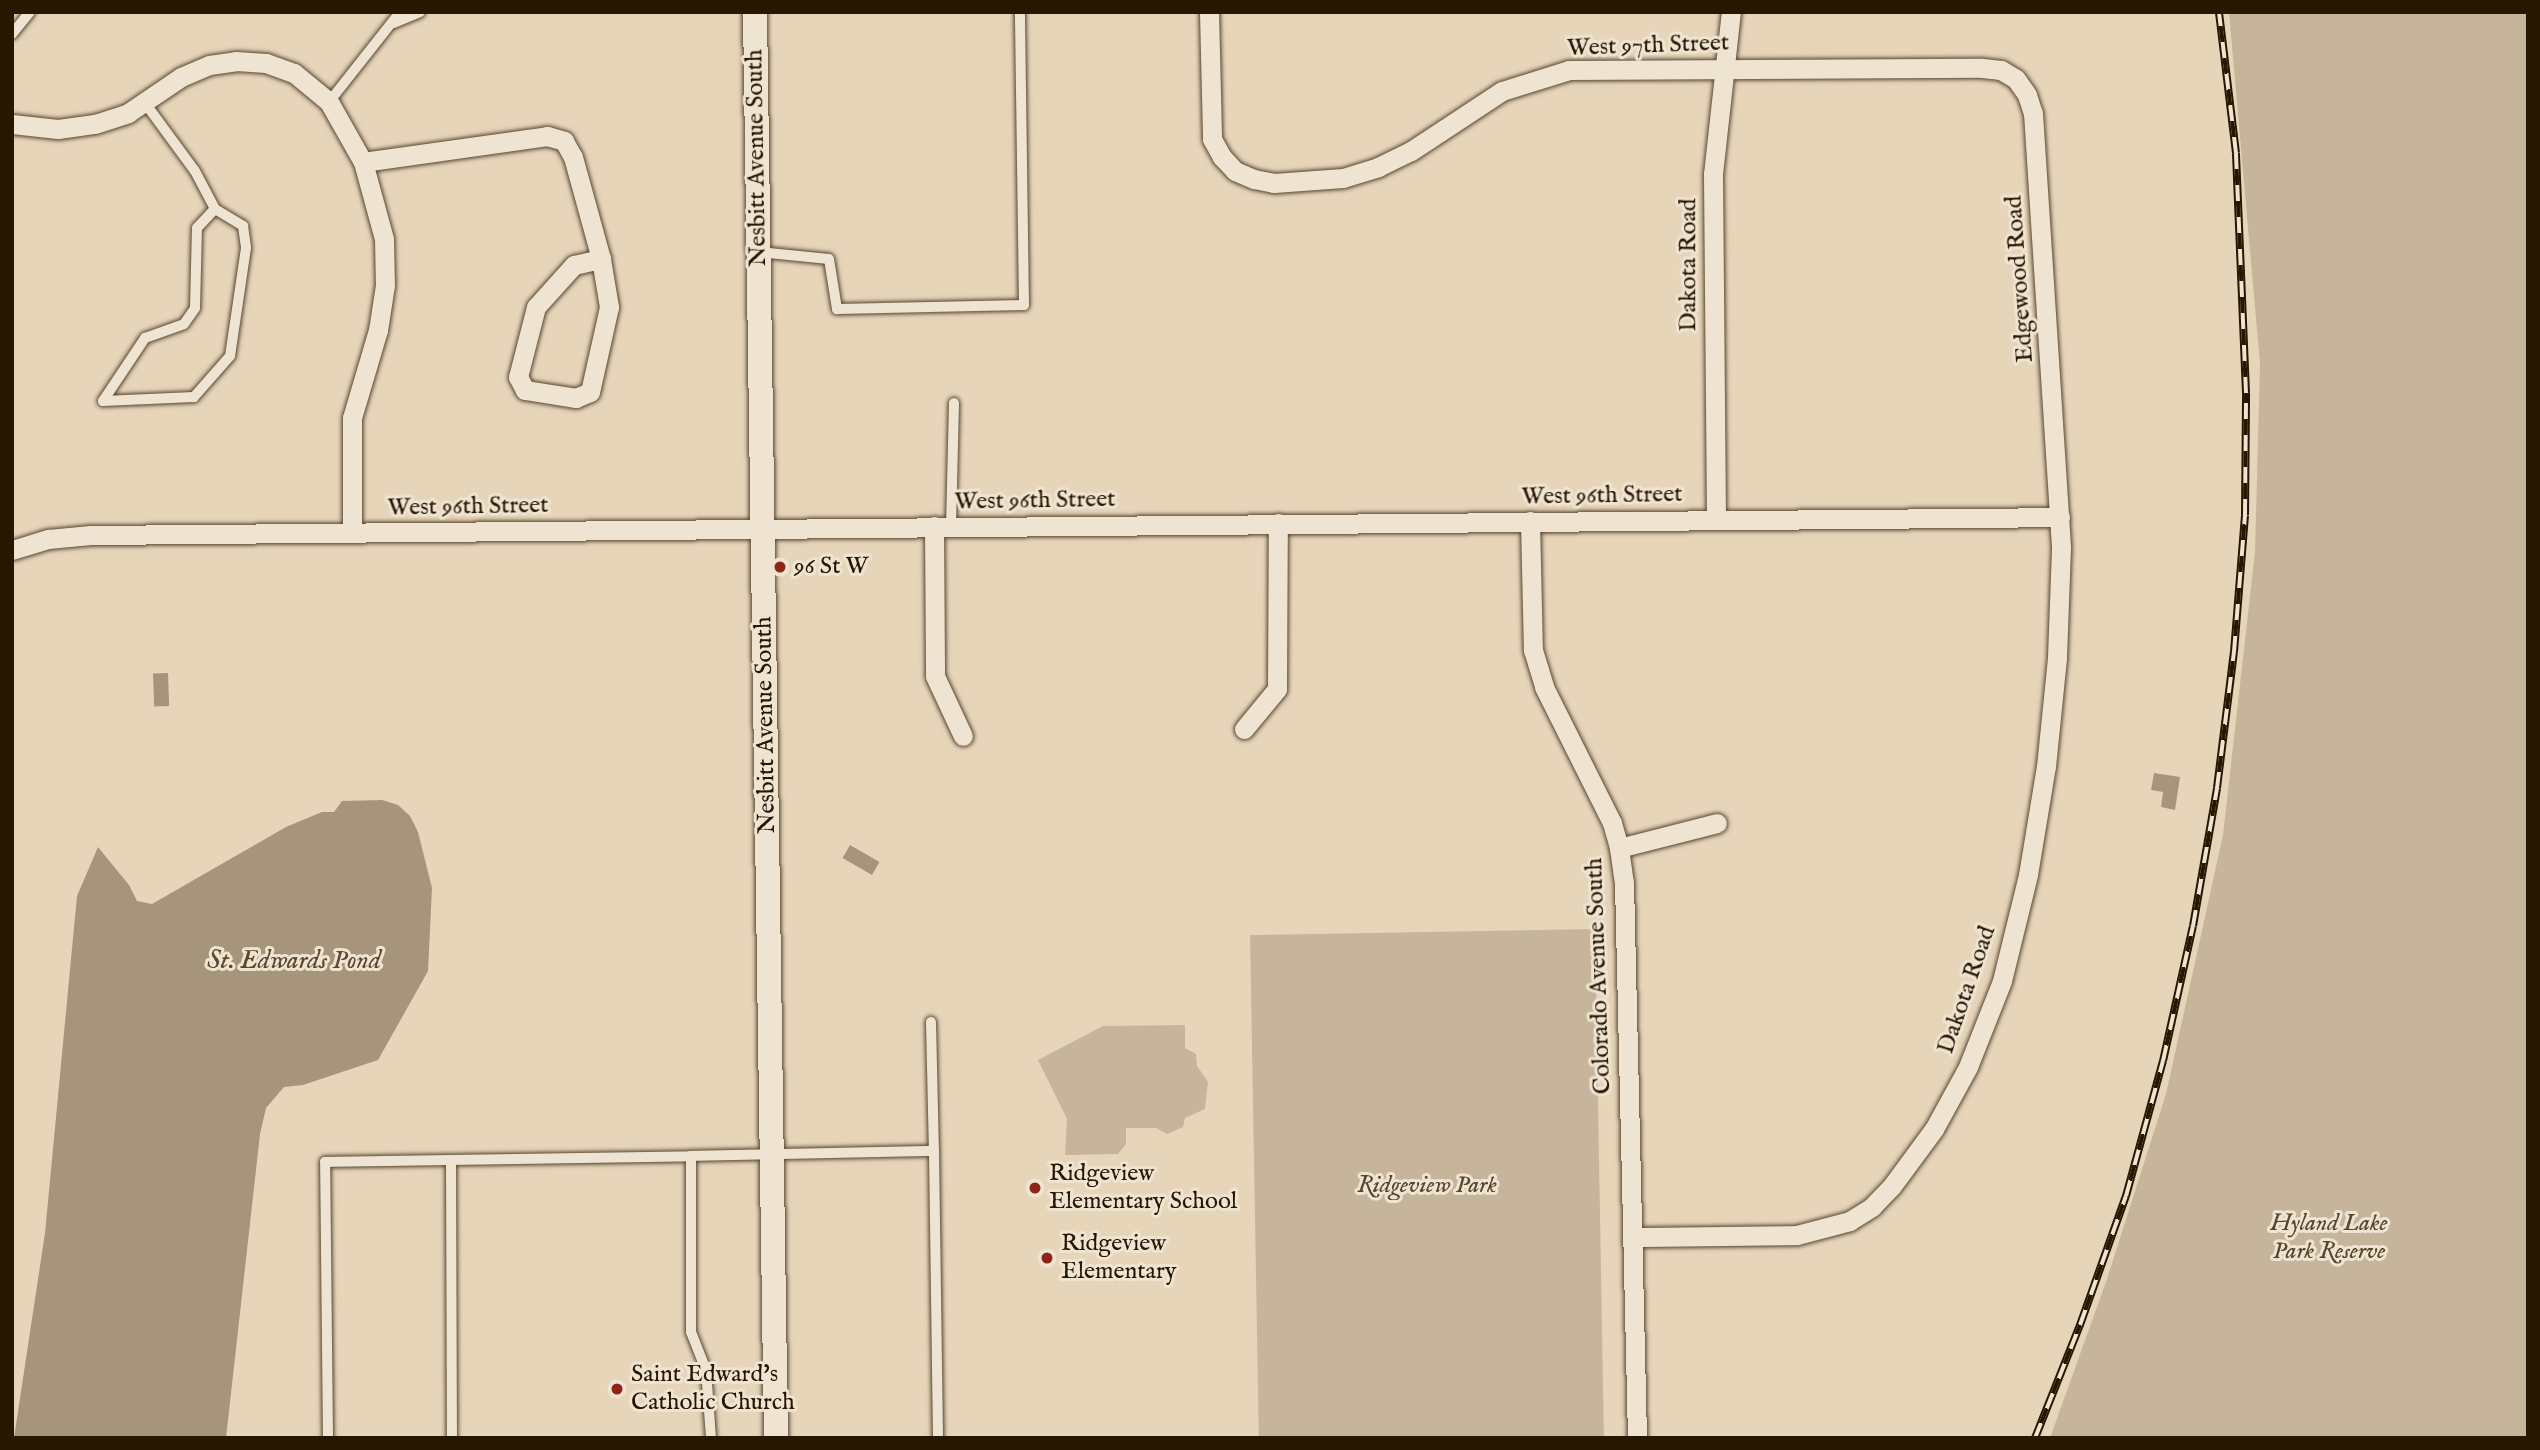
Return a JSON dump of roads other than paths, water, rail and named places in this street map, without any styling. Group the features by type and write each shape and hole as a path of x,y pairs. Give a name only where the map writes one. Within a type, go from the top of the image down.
{"street":[{"name":"Nesbitt Avenue South","path":"755,12 776,1438"},
{"name":"West 97th Street","path":"1209,12 1212,139 1222,157 1235,171 1254,180 1274,183 1306,183 1343,178 1378,167 1411,151 1503,90 1534,78 1569,70 1982,68"},
{"name":"Dakota Road","path":"1716,519 1713,174 1731,12"},
{"path":"12,124 58,129 95,124 128,113 181,77 209,65 236,61 266,63 294,73 330,102 363,162 384,239 385,285 378,330 352,418 352,533"},
{"name":"Edgewood Road","path":"1982,68 2001,70 2015,79 2027,95 2033,113 2060,517"},
{"path":"363,162 547,136 564,141 573,157 601,259 609,307 590,392 576,397 525,390 518,377 536,307 574,265 601,259"},
{"name":"Dakota Road","path":"1632,1237 1797,1235 1850,1222 1872,1207 1892,1186 1934,1129 1968,1067 1995,1000 2028,875 2046,766 2056,671 2060,517"},
{"name":"West 96th Street","path":"12,550 48,539 91,535 2060,517"},
{"name":"Colorado Avenue South","path":"1530,521 1533,650 1545,687 1600,796 1619,848 1624,882 1637,1438"},
{"path":"1244,729 1277,689 1278,523"},
{"path":"943,526 934,676 963,736"},
{"path":"1619,848 1717,823"}],"lane":[{"path":"12,34 30,12"},
{"path":"330,102 400,12"},
{"path":"394,23 420,12"},
{"path":"759,252 829,259 837,309 1024,305 1020,12"},
{"path":"145,103 195,171 215,209 243,226 246,248 230,356 194,397 103,401 145,338 184,324 195,307 197,228 215,209"},
{"path":"943,526 954,403"},
{"path":"931,1023 938,1438"},
{"path":"328,1438 325,1162 934,1151"},
{"path":"691,1156 691,1332 706,1370 711,1438"},
{"path":"451,1160 452,1438"}],"water":[{"path":"168,673 169,706 154,707 153,674"},
{"path":"2154,773 2180,777 2175,810 2161,807 2163,792 2151,790"},
{"name":"St. Edwards Pond","path":"382,800 398,805 410,816 418,832 432,888 428,971 378,1060 303,1085 284,1087 266,1108 260,1134 226,1438 14,1438 45,1233 77,896 98,847 129,885 137,901 152,904 286,827 322,812 334,812 342,801"},
{"path":"850,845 879,862 872,875 842,858"}],"railway":[{"path":"2035,1438 2080,1325 2126,1196 2163,1061 2193,926 2217,788 2234,652 2245,515 2246,393 2236,153 2219,12"}],"place":[{"name":"96 St W","path":"780,567"},
{"name":"Ridgeview Elementary School","path":"1035,1188"},
{"name":"Ridgeview Elementary","path":"1047,1258"},
{"name":"Saint Edward's Catholic Church","path":"617,1389"}],"park label":[{"name":"Ridgeview Park","path":"1427,1186"},
{"name":"Hyland Lake Park Reserve","path":"2329,1238"}]}
